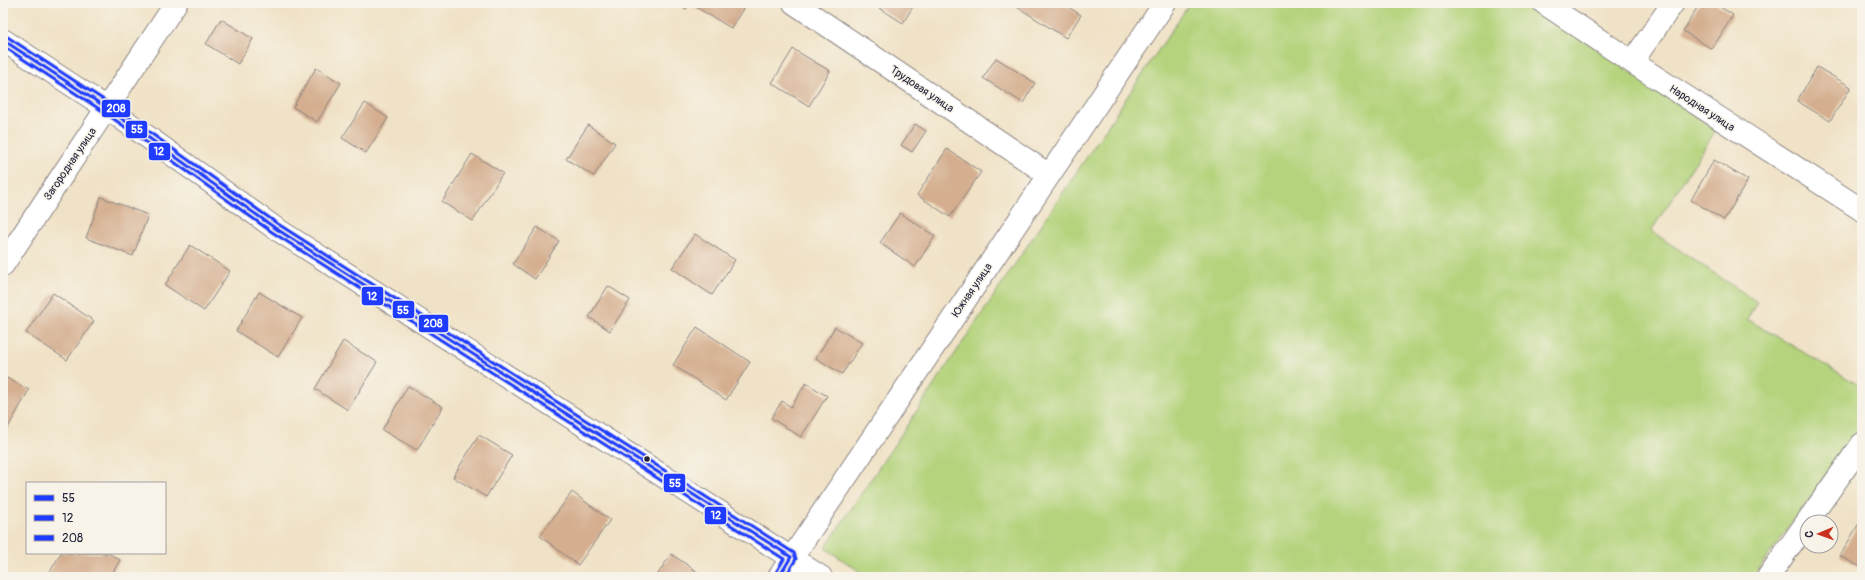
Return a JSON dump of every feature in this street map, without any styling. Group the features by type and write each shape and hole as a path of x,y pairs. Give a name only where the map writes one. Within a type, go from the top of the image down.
{"street":[{"name":"Загородная улица","path":"3,265 176,3"},
{"name":"Трудовая улица","path":"794,3 1050,175"},
{"name":"Южная улица","path":"778,577 1166,3"},
{"name":"Народная улица","path":"1544,3 1632,62 1862,210"},
{"path":"1632,62 1673,3"},
{"path":"3,40 107,108 275,228 792,557 821,577"},
{"path":"1768,577 1862,444"}],"green space":[{"path":"1190,3 1529,3 1716,130 1651,231 1757,302 1747,319 1862,387 1862,426 1753,577 868,577 825,548"}],"building":[{"path":"676,3 689,3 686,9"},
{"path":"689,3 738,3 744,7 731,28"},
{"path":"871,3 915,3 903,23"},
{"path":"1011,3 1062,3 1081,15 1066,38"},
{"path":"1700,3 1714,3 1733,15 1712,49 1683,31"},
{"path":"221,19 253,39 238,64 206,44"},
{"path":"793,49 830,71 809,106 772,83"},
{"path":"996,58 1035,83 1023,103 983,78"},
{"path":"1817,67 1851,87 1830,121 1797,101"},
{"path":"316,68 341,83 317,122 293,107"},
{"path":"365,103 388,118 366,153 342,138"},
{"path":"915,124 926,131 912,152 901,145"},
{"path":"588,125 615,143 594,176 566,159"},
{"path":"947,149 981,172 950,217 917,195"},
{"path":"472,154 503,173 473,221 442,202"},
{"path":"1714,160 1748,180 1724,220 1691,200"},
{"path":"101,197 148,215 133,256 86,238"},
{"path":"900,213 935,236 915,267 880,243"},
{"path":"537,227 559,241 535,279 513,264"},
{"path":"695,234 735,260 712,295 672,268"},
{"path":"190,245 230,271 204,311 165,285"},
{"path":"608,286 630,300 610,331 589,317"},
{"path":"259,292 302,318 278,357 236,331"},
{"path":"53,293 94,321 67,360 26,333"},
{"path":"697,327 750,362 726,400 673,365"},
{"path":"835,327 862,343 842,374 816,358"},
{"path":"343,341 377,362 348,410 315,389"},
{"path":"3,376 29,390 5,433 3,432"},
{"path":"806,383 827,396 801,437 771,418 782,401 791,407"},
{"path":"408,386 443,407 417,450 382,430"},
{"path":"479,435 512,455 486,497 453,477"},
{"path":"572,492 610,520 578,565 540,536"},
{"path":"1862,518 1862,568 1840,556"},
{"path":"60,554 110,554 120,560 110,577 47,577"},
{"path":"671,554 705,577 656,577"}],"transit line":[{"name":"208","path":"6,36 110,104 278,224 794,553 796,559 785,577"},
{"name":"55","path":"3,40 107,108 275,228 791,557 779,577"},
{"name":"12","path":"3,46 104,112 272,232 784,559 775,574"}]}
